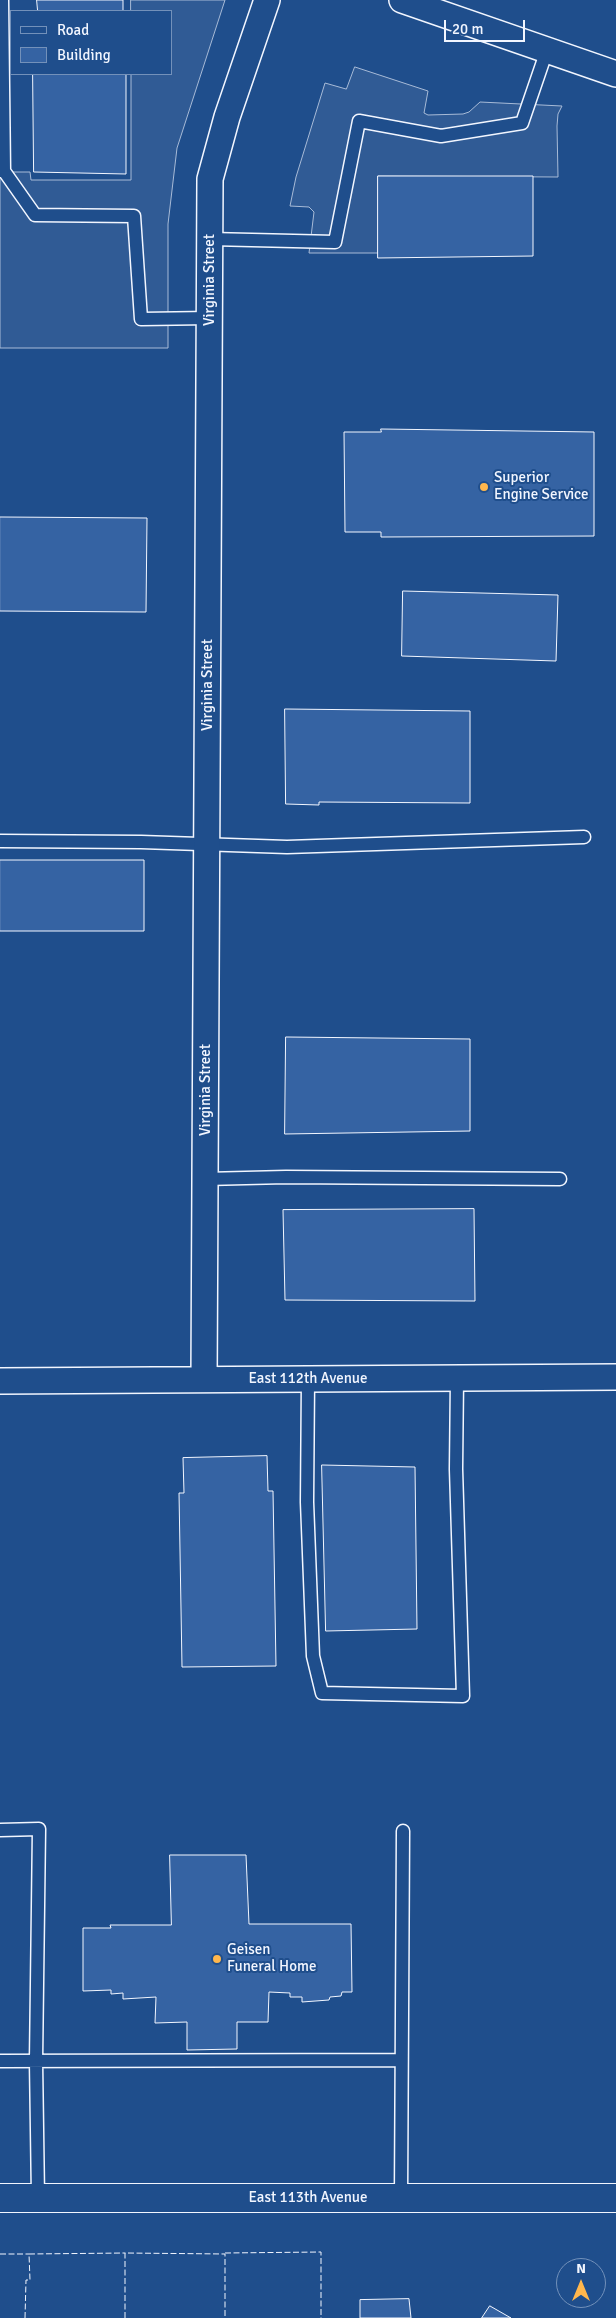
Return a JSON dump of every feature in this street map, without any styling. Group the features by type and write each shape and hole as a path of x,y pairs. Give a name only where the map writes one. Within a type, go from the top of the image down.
{"street":[{"name":"Virginia Street","path":"204,1379 210,179 227,117 267,0"},
{"path":"408,1 616,74"},
{"name":"East 112th Avenue","path":"0,1381 616,1377"},
{"name":"East 113th Avenue","path":"0,2198 616,2198"}],"lane":[{"path":"2,0 2,171 35,216 134,216 141,319 210,318"},
{"path":"210,239 335,242 359,121 441,136 522,123 547,50"},
{"path":"0,841 207,843 287,848 584,837"},
{"path":"205,1179 286,1177 560,1179"},
{"path":"308,1379 306,1502 313,1646 322,1693 463,1696 456,1470 456,1378"},
{"path":"0,1830 39,1829 36,2061 38,2198"},
{"path":"401,2198 403,1831"},
{"path":"0,2061 401,2060"}],"shaded area":[{"path":"131,0 225,0 177,148 168,224 168,348 0,348 0,172 30,172 31,180 131,180 131,75 172,75 172,10 131,10"},
{"path":"355,67 428,91 424,113 428,115 463,114 469,112 480,102 562,106 558,114 557,126 558,177 378,176 378,253 309,253 314,212 309,207 290,206 296,177 325,83 346,89"}],"building":[{"path":"37,0 123,0 123,10 38,10"},
{"path":"33,75 126,75 126,174 34,172"},
{"path":"378,176 533,176 533,256 378,258"},
{"path":"381,429 594,432 594,536 381,537 381,532 345,532 344,432 381,432"},
{"path":"0,517 147,518 146,612 0,611"},
{"path":"403,591 558,595 556,661 402,656"},
{"path":"285,709 470,711 470,803 319,802 319,805 286,804"},
{"path":"0,860 144,860 144,931 0,931"},
{"path":"286,1037 470,1039 470,1131 285,1134"},
{"path":"474,1209 475,1301 285,1300 283,1210"},
{"path":"267,1456 268,1491 273,1491 276,1666 182,1667 179,1493 184,1493 183,1458"},
{"path":"322,1465 415,1467 417,1629 326,1631"},
{"name":"Geisen Funeral Home","path":"170,1855 246,1855 249,1924 351,1924 352,1992 342,1992 341,1996 330,1997 329,2000 302,2002 302,1997 290,1997 290,1993 269,1992 268,2022 237,2022 237,2049 187,2050 187,2022 155,2023 156,1997 123,1999 123,1993 111,1994 111,1990 83,1991 83,1928 111,1928 110,1925 171,1925"},
{"path":"409,2299 411,2318 360,2318 360,2300"},
{"path":"490,2306 511,2318 482,2318"}],"fence":[{"path":"225,2253 321,2252 321,2318"},
{"path":"25,2318 26,2280 30,2280 29,2254 125,2253"},
{"path":"125,2318 125,2253 225,2254 225,2318"},
{"path":"0,2254 29,2254"}],"place":[{"name":"Superior Engine Service","path":"484,487"},
{"name":"Geisen Funeral Home","path":"217,1959"}]}
